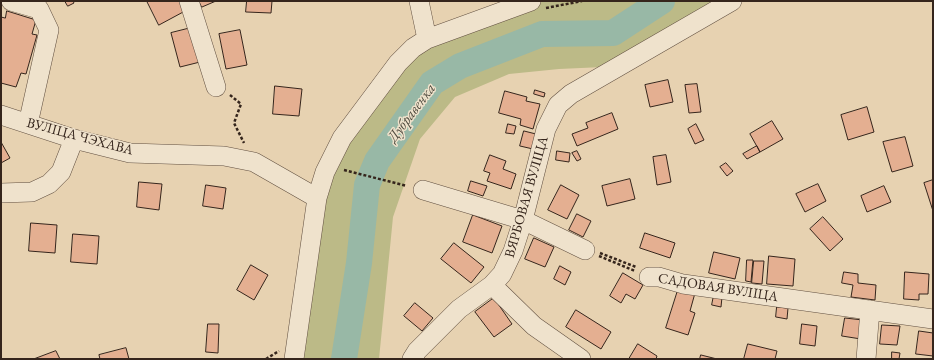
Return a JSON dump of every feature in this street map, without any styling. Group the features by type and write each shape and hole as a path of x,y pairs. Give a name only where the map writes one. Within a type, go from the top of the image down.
{"street":[{"path":"11,1 39,10 49,30 28,124"},
{"path":"189,1 216,87"},
{"path":"419,1 427,39"},
{"name":"ВЯРБОВАЯ ВУЛІЦА","path":"412,359 417,351 459,309 492,285 502,274 513,251 523,220 546,129 558,105 571,94 732,1"},
{"path":"294,359 317,198 325,172 342,138 398,63 413,48 427,39 537,5"},
{"name":"ВУЛІЦА ЧЭХАВА","path":"1,115 74,139 130,153 224,156 254,162 317,198"},
{"path":"1,193 32,192 49,184 61,172 74,139"},
{"path":"423,190 523,220 581,249"},
{"name":"САДОВАЯ ВУЛІЦА","path":"654,277 684,284 933,319"},
{"path":"492,285 534,326 581,359"},
{"path":"866,359 870,310"}],"path":[{"path":"537,5 582,1"},
{"path":"216,87 226,91 241,104 234,123 254,162"},
{"path":"342,170 346,163"},
{"path":"358,174 388,182"},
{"path":"581,249 587,247 654,277"},
{"name":"САДОВАЯ ВУЛІЦА","path":"581,249 654,277"}],"shaded area":[{"path":"543,1 721,1 603,67 559,69 509,74 455,97 420,139 393,217 379,359 302,359 321,196 337,156 385,89 424,47 444,37"}],"building":[{"path":"65,1 73,1 74,3 68,6"},
{"path":"147,1 179,1 185,11 159,25"},
{"path":"199,1 216,1 202,7"},
{"path":"247,1 272,1 271,13 246,12"},
{"path":"7,11 36,20 32,34 37,35 26,74 21,73 16,87 1,83 1,17 5,18"},
{"path":"191,28 200,62 180,67 171,33"},
{"path":"240,30 247,65 226,69 219,34"},
{"path":"668,80 673,102 650,107 645,85"},
{"path":"697,84 701,112 689,113 685,85"},
{"path":"275,86 302,89 299,116 273,114"},
{"path":"535,90 545,93 544,97 534,94"},
{"path":"505,91 527,97 526,101 540,104 533,129 520,125 521,119 499,113"},
{"path":"867,107 874,132 848,140 841,115"},
{"path":"612,113 618,129 577,146 572,134 588,128 586,123"},
{"path":"772,121 783,139 760,152 750,134"},
{"path":"508,124 516,126 514,134 506,133"},
{"path":"696,124 704,140 695,144 688,129"},
{"path":"524,131 536,134 533,149 520,146"},
{"path":"905,137 913,166 892,172 883,142"},
{"path":"1,142 10,158 1,163"},
{"path":"757,146 760,152 747,159 743,154"},
{"path":"557,151 570,153 569,162 556,160"},
{"path":"577,151 581,159 577,161 572,153"},
{"path":"490,155 506,161 503,169 516,174 511,189 487,181 490,173 484,171"},
{"path":"666,155 671,182 657,185 653,157"},
{"path":"726,163 733,171 727,176 720,167"},
{"path":"630,179 635,199 607,206 602,186"},
{"path":"933,180 933,211 924,183"},
{"path":"471,181 487,186 483,196 468,191"},
{"path":"139,182 162,184 159,210 137,207"},
{"path":"818,184 826,201 805,212 796,194"},
{"path":"206,185 226,188 223,209 203,206"},
{"path":"561,185 579,195 567,219 548,210"},
{"path":"884,186 891,202 867,212 861,196"},
{"path":"577,214 591,221 583,237 569,230"},
{"path":"473,215 502,226 492,253 463,242"},
{"path":"823,217 843,239 830,251 810,229"},
{"path":"31,223 57,225 55,253 29,251"},
{"path":"645,233 675,243 670,258 640,248"},
{"path":"73,234 99,236 97,264 71,262"},
{"path":"534,238 554,247 545,267 525,259"},
{"path":"454,243 484,267 471,283 441,259"},
{"path":"714,252 740,258 735,279 709,273"},
{"path":"769,256 795,259 793,286 767,284"},
{"path":"747,260 753,260 751,282 746,281"},
{"path":"754,261 764,261 762,284 752,283"},
{"path":"251,265 268,275 254,300 237,290"},
{"path":"560,266 571,272 565,285 554,279"},
{"path":"844,272 858,274 858,283 876,285 875,300 851,297 853,285 842,283"},
{"path":"905,272 929,274 928,294 919,294 919,300 904,299"},
{"path":"623,273 643,285 635,299 626,294 621,303 610,296"},
{"path":"679,287 695,293 690,311 695,313 688,335 666,328"},
{"path":"714,295 722,297 721,307 712,305"},
{"path":"494,298 512,324 494,337 475,312"},
{"path":"415,303 433,318 422,331 404,316"},
{"path":"777,307 788,308 787,319 776,317"},
{"path":"576,310 611,332 601,349 566,327"},
{"path":"845,318 863,320 861,339 842,336"},
{"path":"208,324 219,324 218,353 206,352"},
{"path":"802,324 817,326 815,346 800,344"},
{"path":"882,325 900,326 897,345 880,344"},
{"path":"919,331 933,333 933,356 916,354"},
{"path":"638,344 657,356 656,359 629,359"},
{"path":"748,344 777,351 775,359 744,359"},
{"path":"126,348 129,359 100,359 99,355"},
{"path":"56,351 60,359 34,359"},
{"path":"892,352 900,353 899,359 892,359"},
{"path":"701,355 717,359 700,359"}],"waterway":[{"name":"Дубравенка","path":"344,359 359,263 367,185 377,161 432,83 460,66 542,34 613,33 662,1"}]}
